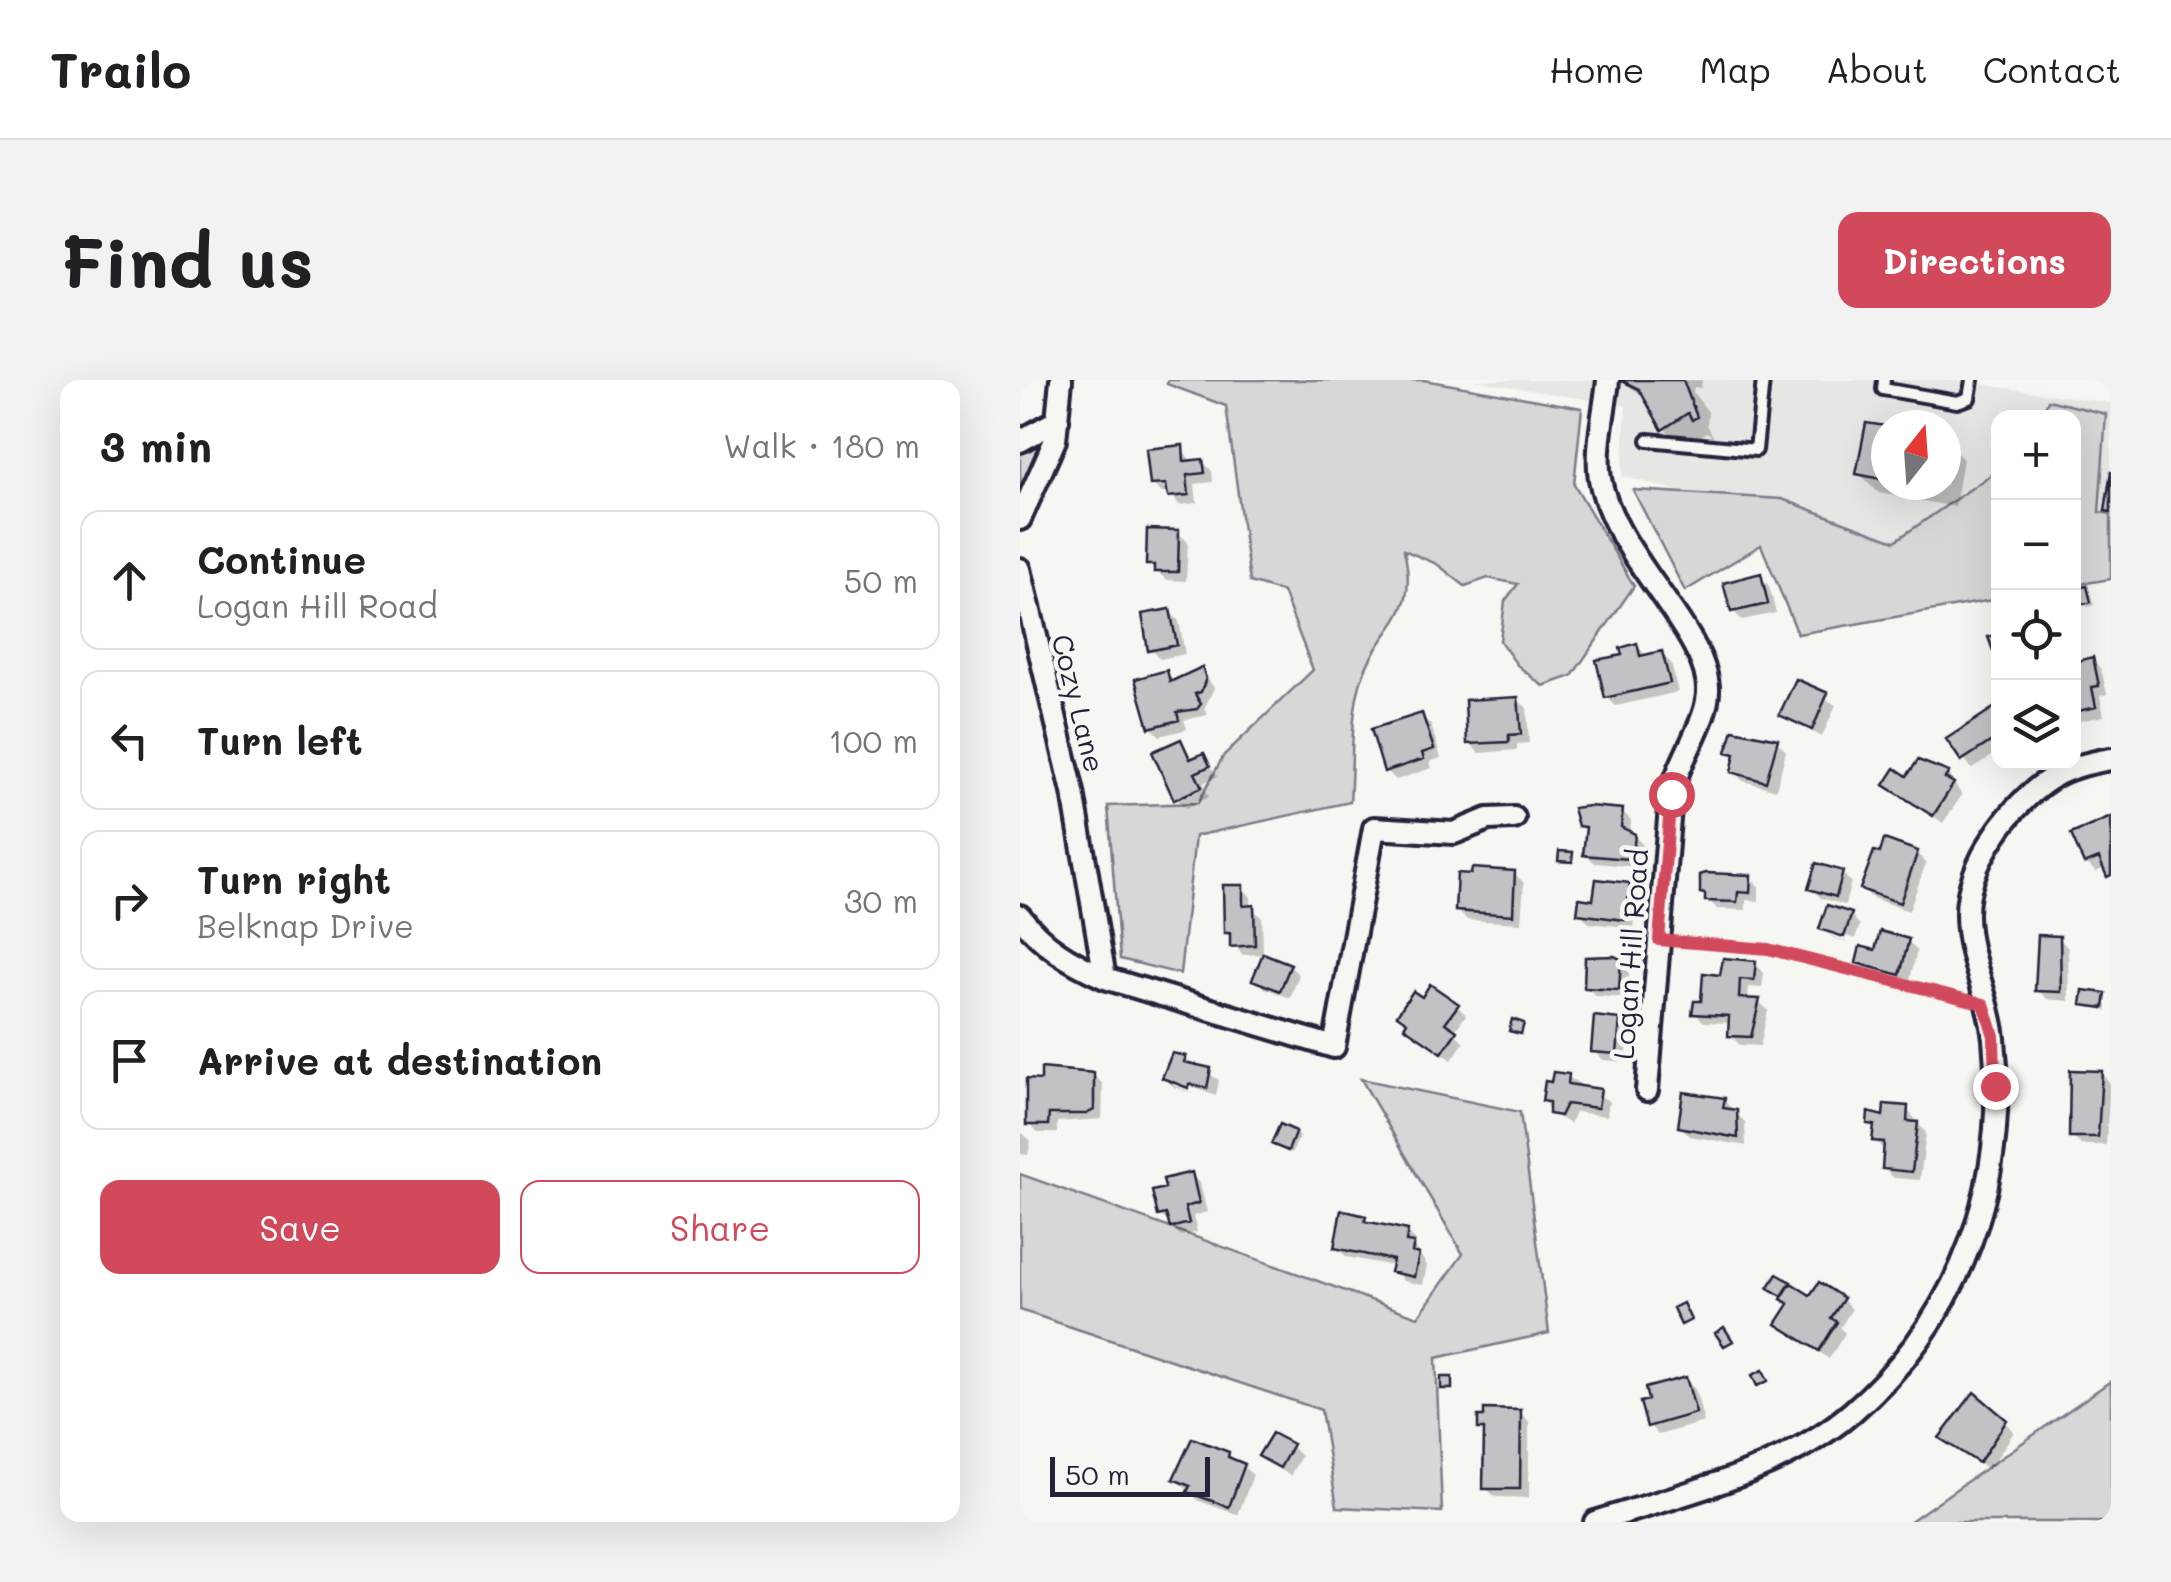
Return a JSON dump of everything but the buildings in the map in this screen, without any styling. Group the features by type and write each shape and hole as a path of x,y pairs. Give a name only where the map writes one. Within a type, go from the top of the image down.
{"street":[{"path":"1020,519 1049,458 1058,420 1061,380"},
{"name":"Logan Hill Road","path":"1608,380 1600,478 1629,553 1697,652 1708,687 1703,715 1676,768 1671,794 1647,1090"},
{"path":"1020,441 1058,420"},
{"name":"Cozy Lane","path":"1020,569 1073,792 1105,978"},
{"path":"1595,1522 1723,1481 1795,1450 1850,1414 1899,1366 1942,1308 1970,1252 1986,1196 1995,1086 1994,1036 1972,958 1967,910 1996,834 2021,803 2056,775 2111,758"},
{"path":"1020,916 1036,937 1063,958 1105,978 1334,1047 1374,828 1454,832 1488,819 1514,818"}],"lane":[{"path":"1648,440 1756,450 1763,380"},
{"path":"1884,380 1882,389 1957,402 1970,398 1972,380"}],"path":[{"path":"1659,940 1768,949 1984,1004"}],"shaded area":[{"path":"1168,380 1424,380 1582,408 1574,484 1634,586 1572,676 1543,686 1517,665 1500,641 1505,601 1518,584 1488,578 1465,586 1437,564 1404,550 1408,574 1402,609 1367,665 1357,699 1350,802 1195,836 1180,974 1120,959 1108,806 1198,803 1224,755 1313,670 1283,592 1250,582 1226,406 1167,384"},
{"path":"1472,380 1952,380 2111,403 2111,535 2081,537 2081,410 1991,410 1991,541 1894,548 1622,476 1626,406"},
{"path":"2048,400 2106,414 2099,512 2111,514 2111,579 2081,584 2081,410 2044,410"},
{"path":"1054,431 1020,510 1020,445"},
{"path":"1991,475 1991,600 1798,634 1761,545 1685,591 1633,490 1782,499 1895,541 1954,500 1961,500 1961,496"},
{"path":"1361,1079 1520,1112 1549,1333 1436,1358 1442,1512 1337,1507 1321,1410 1020,1310 1020,1174 1418,1317 1463,1254"},
{"path":"2111,1381 2111,1522 1909,1522"}],"route":[{"path":"1671,794 1659,940 1768,949 1984,1004 1994,1036 1995,1086"}]}
